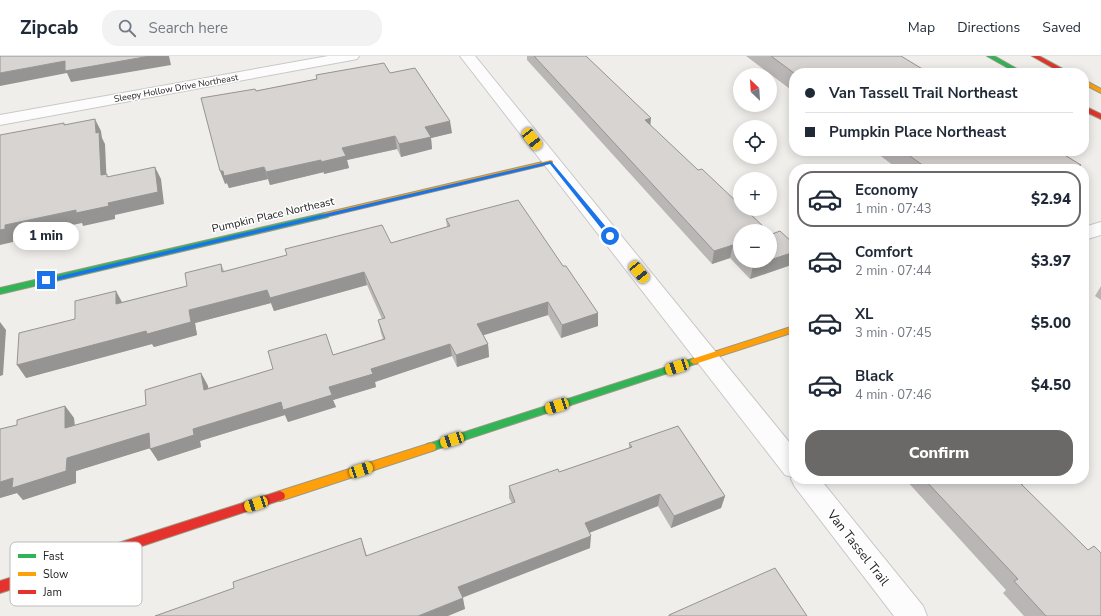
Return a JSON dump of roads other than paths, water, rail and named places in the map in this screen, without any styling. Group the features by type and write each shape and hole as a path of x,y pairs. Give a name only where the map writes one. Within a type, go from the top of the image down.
{"street":[{"name":"Sleepy Hollow Drive Northeast","path":"0,120 352,56"},
{"path":"467,56 789,461"},
{"path":"990,56 1012,68"},
{"path":"1035,56 1058,68"},
{"path":"1089,85 1101,91"},
{"path":"1089,111 1101,117"},
{"name":"Pumpkin Place Northeast","path":"0,291 551,162"},
{"path":"1089,232 1101,228"},
{"path":"138,542 789,331"},
{"name":"Van Tassel Trail","path":"808,484 912,616"},
{"path":"0,587 10,584"}]}
